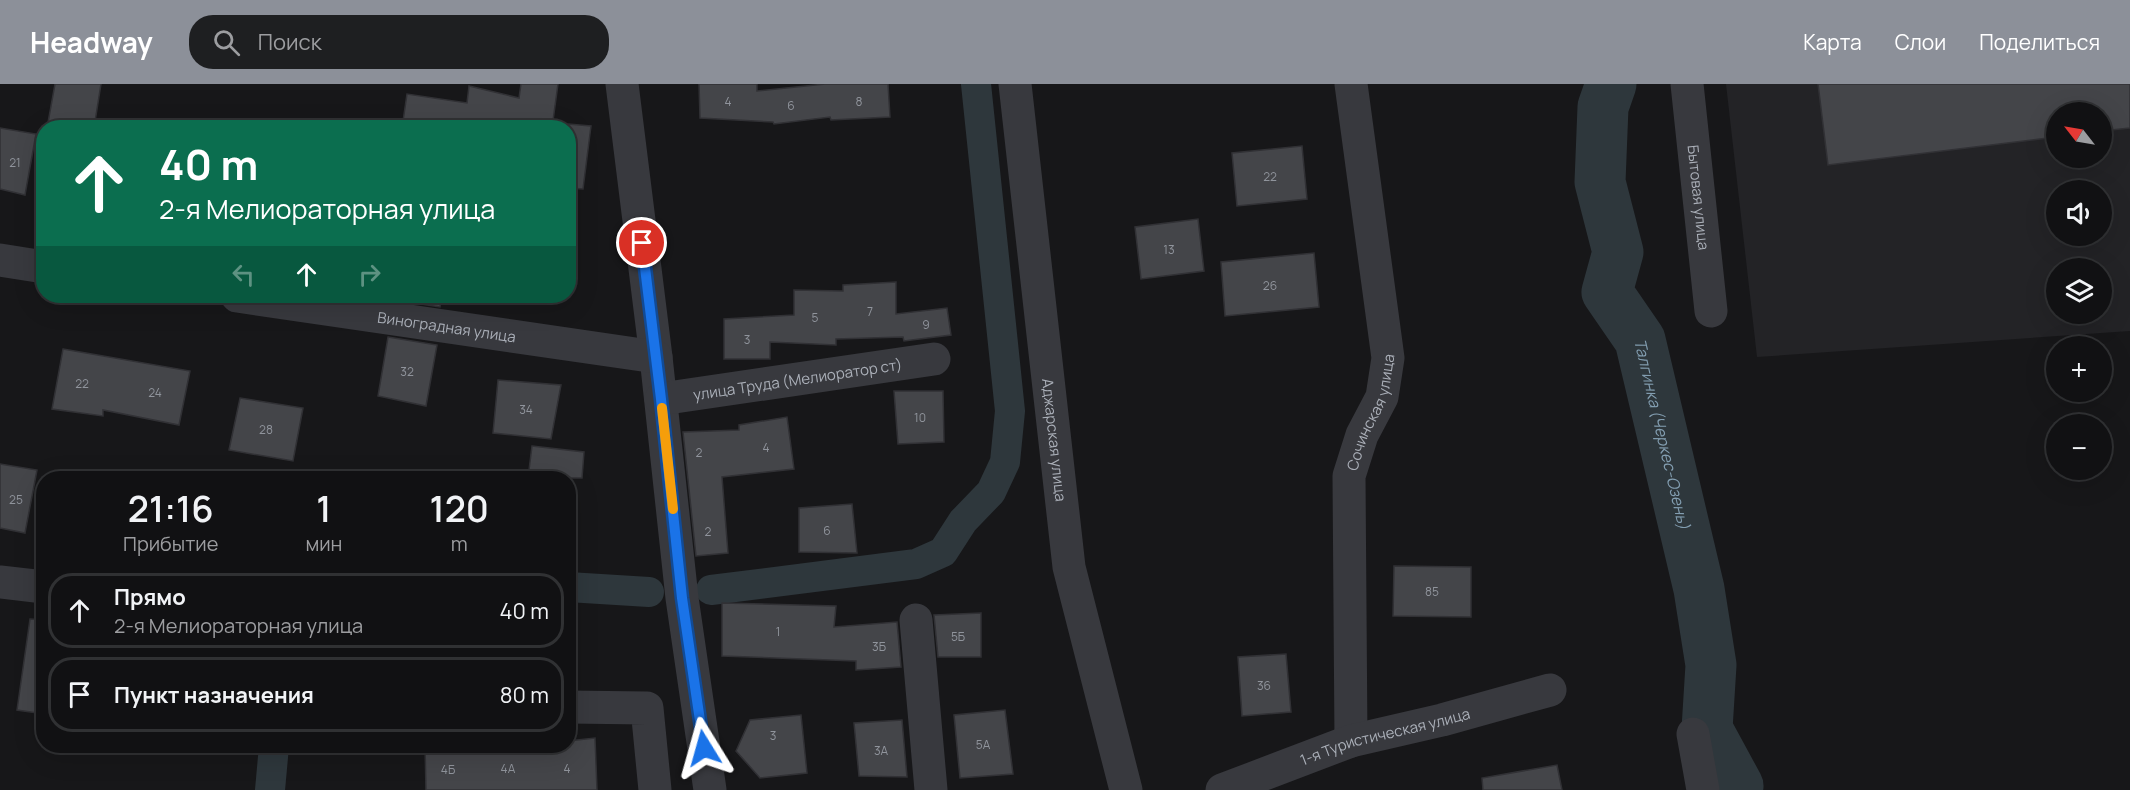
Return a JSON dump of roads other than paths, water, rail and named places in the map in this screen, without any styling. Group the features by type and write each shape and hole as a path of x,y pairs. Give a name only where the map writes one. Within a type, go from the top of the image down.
{"street":[{"path":"622,84 661,399 682,598 710,790"},
{"name":"Аджарская улица","path":"1015,84 1069,567 1126,790"},
{"name":"Сочинская улица","path":"1351,84 1388,358 1382,397 1362,435 1349,476 1351,741"},
{"name":"Бытовая улица","path":"1687,84 1711,311"},
{"path":"0,260 36,266"},
{"name":"Виноградная улица","path":"285,303 656,357"},
{"name":"улица Труда (Мелиоратор ст)","path":"661,399 934,359"},
{"path":"0,582 36,586"},
{"path":"916,620 931,790"},
{"name":"1-я Туристическая улица","path":"1222,790 1351,741 1442,720 1551,690"},
{"path":"576,707 698,706"},
{"path":"647,708 655,790"},
{"path":"1694,734 1703,790"}],"waterway":[{"path":"711,590 916,564 943,552 963,521 991,492 1005,462 1010,411 976,84"},
{"name":"Талгинка (Черкес-Озень)","path":"1611,84 1603,107 1600,182 1618,252 1607,292 1640,340 1699,589 1711,665 1707,729 1738,786 1737,790"},
{"path":"576,587 649,592"},
{"path":"270,790 273,753"}]}
